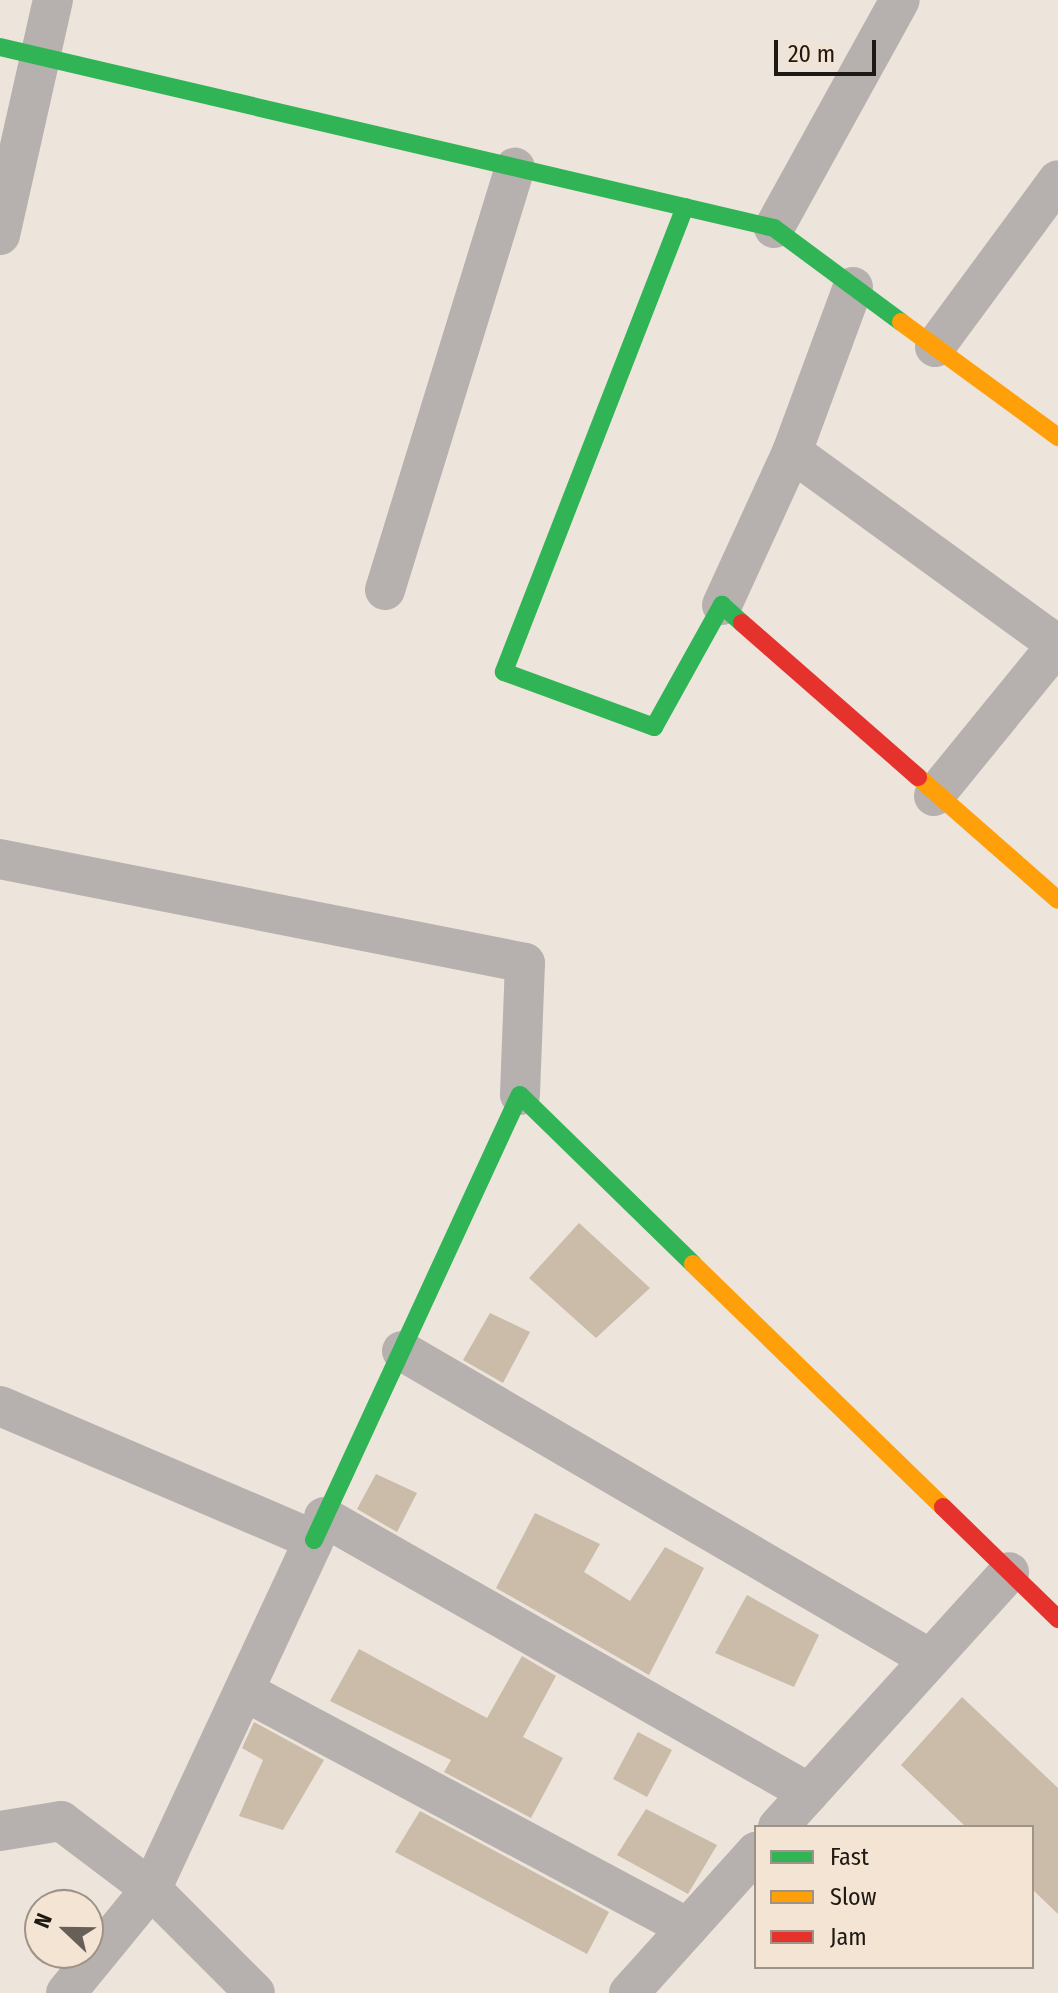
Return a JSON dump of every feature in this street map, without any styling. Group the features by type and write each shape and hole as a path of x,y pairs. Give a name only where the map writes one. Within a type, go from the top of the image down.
{"street":[{"path":"0,235 45,57 53,0"},
{"path":"774,228 900,0"},
{"path":"0,47 774,228 1058,437"},
{"path":"385,590 515,168"},
{"path":"935,347 1058,180"},
{"path":"685,207 504,672 654,727 722,605 792,452 853,287"},
{"path":"792,452 1058,644 934,796"},
{"path":"722,605 934,796 1058,900"},
{"path":"0,859 525,963 520,1095 151,1889 66,1993"},
{"path":"520,1095 1058,1619"},
{"path":"402,1351 930,1659"},
{"path":"0,1406 319,1528 809,1793"},
{"path":"780,1825 1009,1572"},
{"path":"244,1691 688,1928"},
{"path":"0,1831 61,1821 151,1889 255,1993"},
{"path":"629,1993 754,1854"}],"building":[{"path":"579,1223 650,1288 596,1338 529,1278"},
{"path":"490,1313 530,1332 503,1383 463,1360"},
{"path":"376,1474 417,1493 397,1532 357,1509"},
{"path":"535,1513 600,1544 584,1572 630,1601 665,1547 704,1568 649,1675 496,1588"},
{"path":"747,1595 819,1635 794,1687 715,1653"},
{"path":"359,1649 487,1718 522,1656 556,1676 523,1737 563,1758 531,1818 444,1772 451,1760 330,1701"},
{"path":"962,1697 1058,1788 1058,1914 1034,1891 1034,1825 964,1825 901,1765"},
{"path":"254,1722 324,1760 283,1830 239,1816 263,1760 242,1748"},
{"path":"638,1732 672,1750 647,1797 613,1779"},
{"path":"646,1809 717,1845 688,1894 617,1855"},
{"path":"420,1811 609,1912 587,1954 395,1852"}],"traffic: fast":[{"path":"0,47 774,228 901,322"},
{"path":"685,207 504,672 654,727 722,605 742,623"},
{"path":"314,1540 520,1095 693,1264"}],"traffic: slow":[{"path":"901,322 1058,437"},
{"path":"918,777 1058,900"},
{"path":"693,1264 943,1507"}],"traffic: jam":[{"path":"742,623 918,777"},
{"path":"943,1507 1058,1619"}]}
